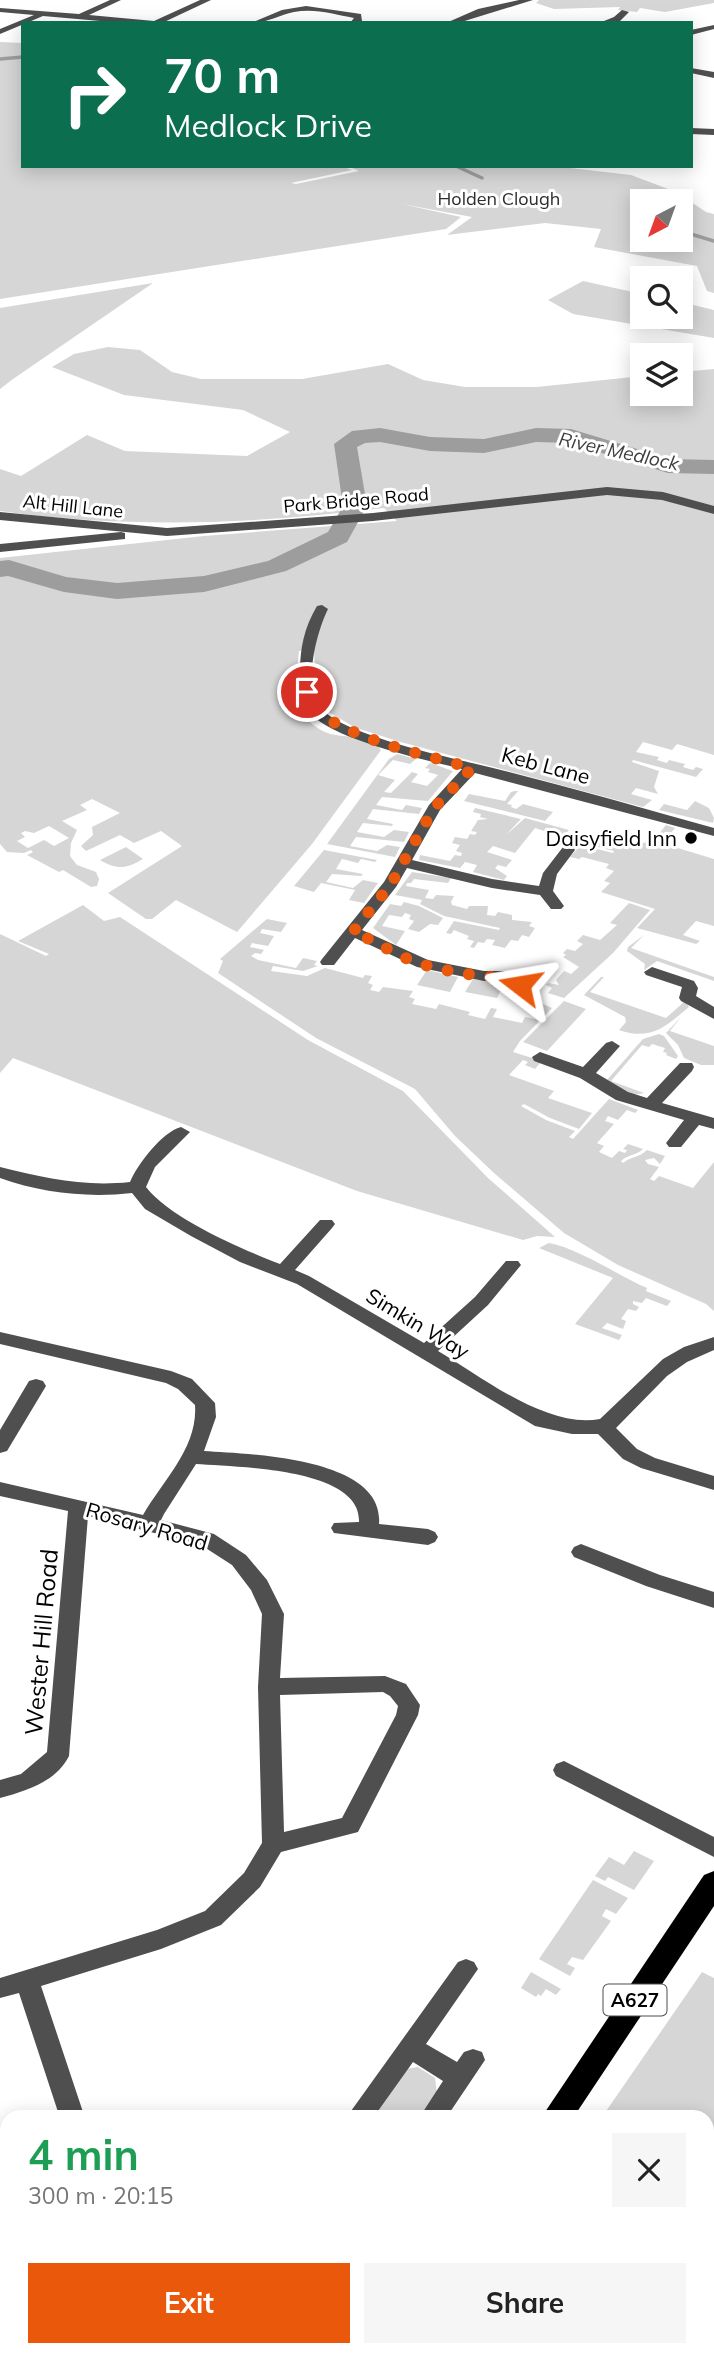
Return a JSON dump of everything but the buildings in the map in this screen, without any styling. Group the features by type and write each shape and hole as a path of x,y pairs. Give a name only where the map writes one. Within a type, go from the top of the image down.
{"highway":[{"name":"A627","path":"561,2110 714,1883"}],"street":[{"path":"2,10 27,0"},
{"path":"80,16 117,0"},
{"path":"160,21 208,0"},
{"path":"455,21 481,10 529,0"},
{"path":"260,21 287,9 305,6 358,16 357,21"},
{"path":"2,10 119,21"},
{"path":"610,21 625,12"},
{"path":"26,21 43,14"},
{"path":"0,32 21,23"},
{"path":"694,32 714,27"},
{"path":"694,32 714,36"},
{"path":"693,70 714,75"},
{"path":"693,134 714,132"},
{"name":"Park Bridge Road","path":"0,548 141,533 144,530 167,532 373,517 607,491 663,496 714,510"},
{"name":"Alt Hill Lane","path":"0,516 144,530"},
{"name":"Keb Lane","path":"322,610 306,640 307,692 314,710 348,730 396,747 472,768 714,831"},
{"path":"328,962 404,863 434,808 472,768"},
{"path":"556,906 545,891 547,866 568,850"},
{"path":"404,863 453,872 499,886 545,891"},
{"path":"352,933 434,968 484,976 507,970 520,985"},
{"path":"652,972 688,984 690,988 687,998 714,1014"},
{"path":"586,1074 612,1046"},
{"path":"540,1057 586,1074 614,1092 714,1124"},
{"path":"652,1103 686,1067"},
{"path":"675,1143 695,1118"},
{"path":"0,1172 41,1184 98,1190 137,1187 144,1168 172,1153 181,1132"},
{"name":"Simkin Way","path":"137,1187 151,1205 197,1232 246,1258 303,1280 423,1353 542,1420 564,1426 602,1426"},
{"path":"284,1272 305,1237 326,1224"},
{"path":"423,1353 465,1320 488,1288 512,1265"},
{"path":"0,1338 185,1384 205,1403 206,1423 191,1457 149,1523"},
{"path":"714,1343 689,1351 672,1362 650,1380 618,1416 602,1426 630,1454 688,1482 714,1483"},
{"path":"0,1446 36,1386"},
{"path":"191,1457 303,1467 324,1472 339,1479 361,1500 369,1515 368,1531"},
{"name":"Rosary Road","path":"0,1489 207,1539 239,1560 260,1586 273,1614 269,1687 274,1844"},
{"name":"Wester Hill Road","path":"0,1789 28,1781 58,1756 79,1506"},
{"path":"341,1528 428,1537"},
{"path":"581,1552 653,1581 714,1600"},
{"path":"0,1988 161,1939 213,1919 253,1880 274,1844 350,1825 407,1715 409,1705 398,1690 385,1684 269,1687"},
{"path":"564,1770 714,1848"},
{"path":"364,2110 466,1969"},
{"path":"27,1979 70,2110"},
{"path":"410,2047 466,2068 437,2110"}],"green space":[{"path":"539,0 714,0 714,3 665,12 640,8 637,12 618,10 620,7 554,9 536,3"},
{"name":"Holden Clough","path":"0,42 21,43 21,168 352,170 291,183 296,184 359,171 352,168 570,168 631,175 668,189 630,189 630,252 693,252 693,203 714,214 714,293 707,291 697,266 594,247 601,229 545,223 447,235 472,217 402,204 461,217 446,229 0,299"},
{"path":"583,281 630,291 630,324 573,314 548,300"},
{"path":"153,283 13,379 0,389 0,308"},
{"path":"693,305 714,310 714,338 661,329 693,329"},
{"path":"108,347 140,350 172,372 201,379 302,379 388,364 423,380 465,387 537,387 630,377 630,406 693,406 693,371 714,369 714,755 677,744 672,750 643,742 636,752 659,757 657,760 667,763 669,760 685,764 683,767 693,770 696,767 703,769 696,777 633,760 632,762 659,771 654,787 658,794 636,788 631,794 652,800 643,807 354,727 317,705 314,650 299,651 295,689 297,711 324,732 366,740 381,750 312,844 237,932 176,900 152,919 146,919 108,893 182,846 161,831 134,843 120,835 86,851 81,846 93,835 92,827 120,813 92,799 80,805 87,810 62,821 77,830 71,843 70,856 77,865 96,872 99,879 97,886 91,887 63,870 59,872 27,855 33,852 31,850 24,853 7,852 0,844 0,558 204,536 397,521 384,508 288,518 192,522 96,520 0,511 0,469 21,476 87,435 125,451 247,456 290,432 243,410 124,395 52,367 74,354","holes":["49,826 69,838 54,846 44,840 28,848 17,841 25,837 21,833 25,831 34,833"]},
{"path":"397,754 416,759 410,764 393,760 378,775 395,780 384,792 391,793 412,772 418,774 411,782 427,786 438,775 425,768 430,763 453,771 428,801 382,797 376,805 402,810 406,805 422,808 419,814 373,809 367,819 393,824 392,826 363,823 357,832 384,837 394,830 409,832 404,842 356,837 350,846 377,851 387,845 400,847 395,857 327,844 389,759"},
{"path":"518,791 507,804 512,805 511,807 516,809 523,804 553,812 545,821 464,801 469,794 505,801 511,792"},
{"path":"695,801 709,808 714,818 713,823 659,810 664,804 687,810"},
{"path":"475,808 521,819 506,835 525,818 569,830 563,837 535,828 515,853 493,846 487,852 512,860 506,867 498,865 495,868 507,876 504,880 473,872 477,865 465,862 460,868 419,860 420,855 450,861 455,855 461,856 462,853 456,851 460,845 452,843 455,837 467,839 470,834 475,835 477,832 471,831 478,820 488,819 473,812"},
{"path":"666,825 675,828 664,841 669,843 668,845 714,859 714,926 696,921 683,935 700,941 696,944 637,928 655,909 601,892 610,883 604,881 614,871 606,868 609,864 582,857 570,857 581,845 613,853 614,851 590,845 597,837 608,840 611,837 636,845 639,842 645,843 652,834 658,835"},
{"path":"126,847 143,859 122,867 100,860"},
{"path":"324,850 377,860 375,862 361,859 358,863 342,859 336,869 363,874 332,874 326,882 353,888 363,880 378,883 364,903 349,900 355,890 321,883 314,892 294,886"},
{"path":"412,872 451,878 448,883 414,879 407,883 406,886 429,890 425,898 433,899 436,895 454,896 452,905 467,909 469,906 488,906 487,915 495,916 498,912 512,915 512,920 532,922 529,926 535,928 529,937 522,935 518,941 511,940 505,948 492,945 495,940 487,939 484,943 478,942 474,948 470,947 474,941 467,939 469,936 454,930 451,934 446,933 454,921 499,930 500,928 444,916 420,904 422,900 395,895"},
{"path":"404,902 443,918 438,925 430,924 419,932 408,929 414,921 409,919 411,915 389,915 382,926 405,931 396,945 373,928 390,904 401,906"},
{"path":"629,903 650,910 613,953 564,998 548,993 552,988 546,985 548,983 559,985 556,980 564,971 571,974 579,967 563,957 566,955 563,953 567,949 575,951 583,944 577,941 583,935 600,940 617,925 610,923"},
{"path":"83,905 104,921 120,917 308,1040 403,1091 488,1178 555,1237 537,1236 523,1240 357,1191 13,1058 0,1073 0,934 46,956 49,954 18,941"},
{"path":"267,919 287,923 281,932 262,929 260,933 274,936 268,946 252,943 250,947 264,950 261,954 255,953 251,956 296,968 303,958 317,961 314,965 318,966 303,971 273,966 271,971 307,976 325,968 363,978 365,975 372,976 368,983 373,985 370,990 379,992 383,987 413,991 409,997 415,999 412,1004 436,1009 439,1004 485,1019 491,1008 497,1009 493,1017 522,1023 525,1017 535,1019 543,1004 552,1008 513,1052 542,1061 535,1069 525,1065 528,1062 523,1060 509,1075 554,1091 548,1098 592,1113 579,1129 524,1104 521,1106 546,1120 575,1131 569,1137 573,1139 609,1099 638,1110 635,1113 627,1110 618,1120 608,1116 605,1121 614,1124 597,1143 604,1146 599,1152 612,1158 619,1151 625,1153 627,1150 623,1149 628,1144 643,1149 621,1161 623,1163 647,1150 665,1156 660,1164 654,1158 645,1160 648,1164 659,1167 650,1179 654,1181 659,1176 693,1188 714,1162 714,1311 706,1304 618,1265 564,1233 455,1136 415,1089 316,1038 218,973 223,961 220,959"},
{"path":"644,935 631,948 714,977 714,981 657,961 644,970 645,964 627,951 628,947"},
{"path":"427,970 458,977 450,992 417,985"},
{"path":"604,977 590,992 666,1018 685,1001 689,1007 665,1026 649,1033 619,1030 626,1022 625,1017 584,995"},
{"path":"473,979 505,982 497,998 465,992"},
{"path":"564,1001 586,1009 547,1051 523,1042"},
{"path":"681,1017 670,1031 714,1046 714,1065 701,1065 684,1058 678,1045 666,1033"},
{"path":"659,1034 664,1036 678,1056 676,1059 663,1052 665,1048 652,1044 649,1047 642,1045 611,1081 644,1093 633,1095 606,1081 643,1039"},
{"path":"549,1243 585,1256 647,1288 646,1291 671,1301 667,1306 646,1298 642,1303 633,1301 633,1304 639,1307 636,1311 628,1309 621,1319 626,1321 623,1329 607,1323 602,1328 622,1335 619,1340 575,1324 613,1278 539,1248"},
{"path":"634,1851 654,1861 634,1890 608,1877 605,1881 595,1876 609,1857 624,1865"},
{"path":"593,1880 628,1898 616,1914 606,1909 602,1916 611,1921 583,1960 572,1957 567,1964 575,1968 570,1976 539,1959"},
{"path":"531,1972 561,1989 556,1995 546,1989 541,1996 538,1994 536,1997 521,1988"},
{"path":"702,1972 714,1978 714,2110 607,2110"},
{"path":"418,2067 435,2078 437,2093 424,2110 377,2110 406,2069"}],"waterway":[{"path":"0,59 21,57"},
{"path":"460,168 482,178"},
{"path":"693,235 714,241"},
{"name":"River Medlock","path":"0,569 9,568 64,584 117,591 204,584 277,566 338,537 355,506 345,444 360,436 380,435 430,444 484,446 536,435 571,436 668,466 714,467"}],"place":[{"name":"Daisyfield Inn","path":"691,838"}],"route":[{"path":"307,692 314,710 348,730 396,747 472,768 434,808 391,884 352,933 428,966 484,976 504,976 520,985"}]}
